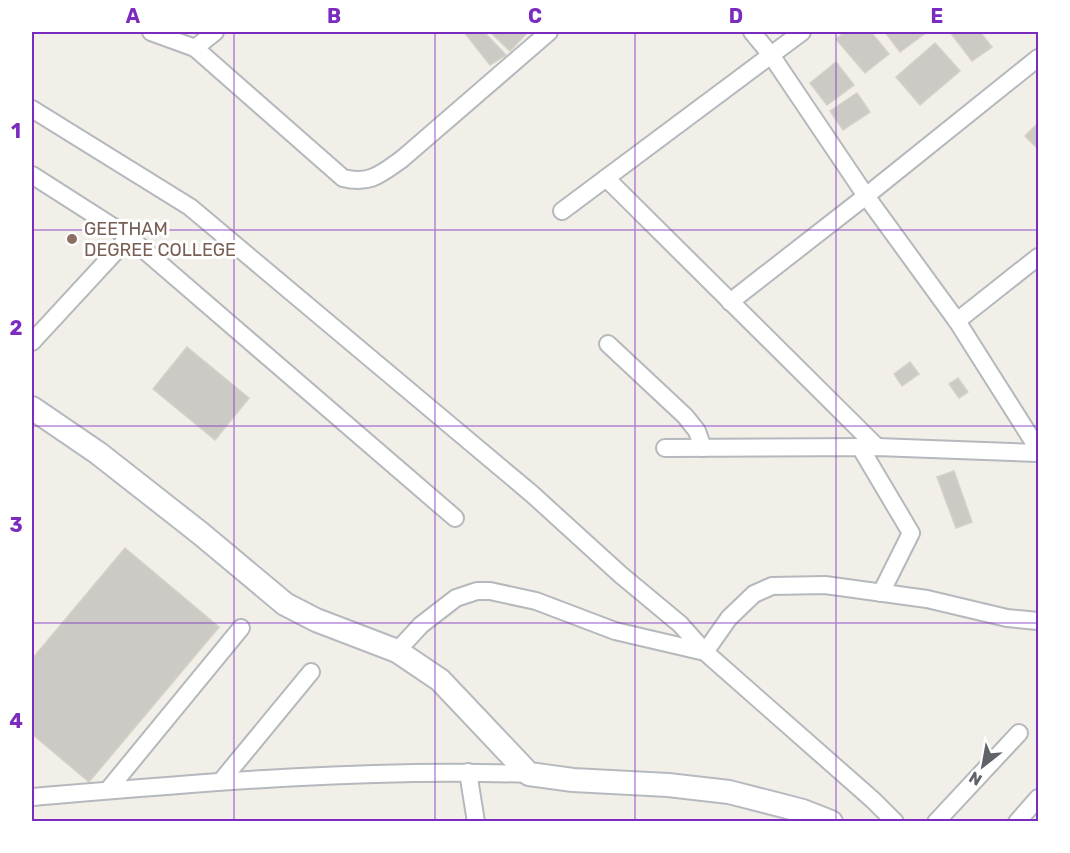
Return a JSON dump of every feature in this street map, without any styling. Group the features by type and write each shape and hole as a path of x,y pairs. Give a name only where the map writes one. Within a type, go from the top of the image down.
{"street":[{"path":"151,32 195,48 343,178 355,181 367,180 380,175 402,159 549,32"},
{"path":"195,48 215,32"},
{"path":"753,32 866,196 957,321 1038,451"},
{"path":"562,211 802,32"},
{"path":"730,302 1038,58"},
{"path":"32,109 190,207 532,494 621,575 680,624 705,652 895,822"},
{"path":"32,175 129,237 455,518"},
{"path":"606,178 877,447"},
{"path":"32,342 129,237"},
{"path":"957,321 1038,257"},
{"path":"608,344 685,416 697,431 704,447"},
{"path":"32,408 98,453 200,533 285,604 316,620 397,651 440,680 529,774"},
{"path":"860,447 911,533 881,593"},
{"path":"664,448 877,447 1038,451"},
{"path":"705,652 729,618 754,594 772,586 825,585 927,599 1007,618 1038,621"},
{"path":"397,651 421,625 456,598 477,591 490,591 536,601 615,631 705,652"},
{"path":"108,790 241,628"},
{"path":"222,780 311,672"},
{"path":"936,822 1019,733"},
{"path":"32,797 222,780 468,772 529,774 573,780 668,785 729,792 803,811 831,822"},
{"path":"468,772 476,822"},
{"path":"1017,822 1038,798"}],"building":[{"path":"464,32 484,32 506,55 490,65"},
{"path":"490,32 528,32 510,51"},
{"path":"845,32 871,32 889,54 865,73 836,39"},
{"path":"885,32 927,32 900,52"},
{"path":"950,32 980,32 992,47 972,61"},
{"path":"935,43 960,71 920,105 896,77"},
{"path":"836,62 854,85 827,105 810,83"},
{"path":"857,93 870,112 843,130 830,111"},
{"path":"1038,123 1038,149 1025,136"},
{"path":"187,347 249,398 215,440 153,389"},
{"path":"910,362 919,374 902,386 894,374"},
{"path":"958,378 968,392 959,398 949,384"},
{"path":"954,471 972,522 956,528 937,477"},
{"path":"125,548 219,627 89,782 32,734 32,659"}],"place":[{"name":"GEETHAM DEGREE COLLEGE","path":"72,239"}]}
